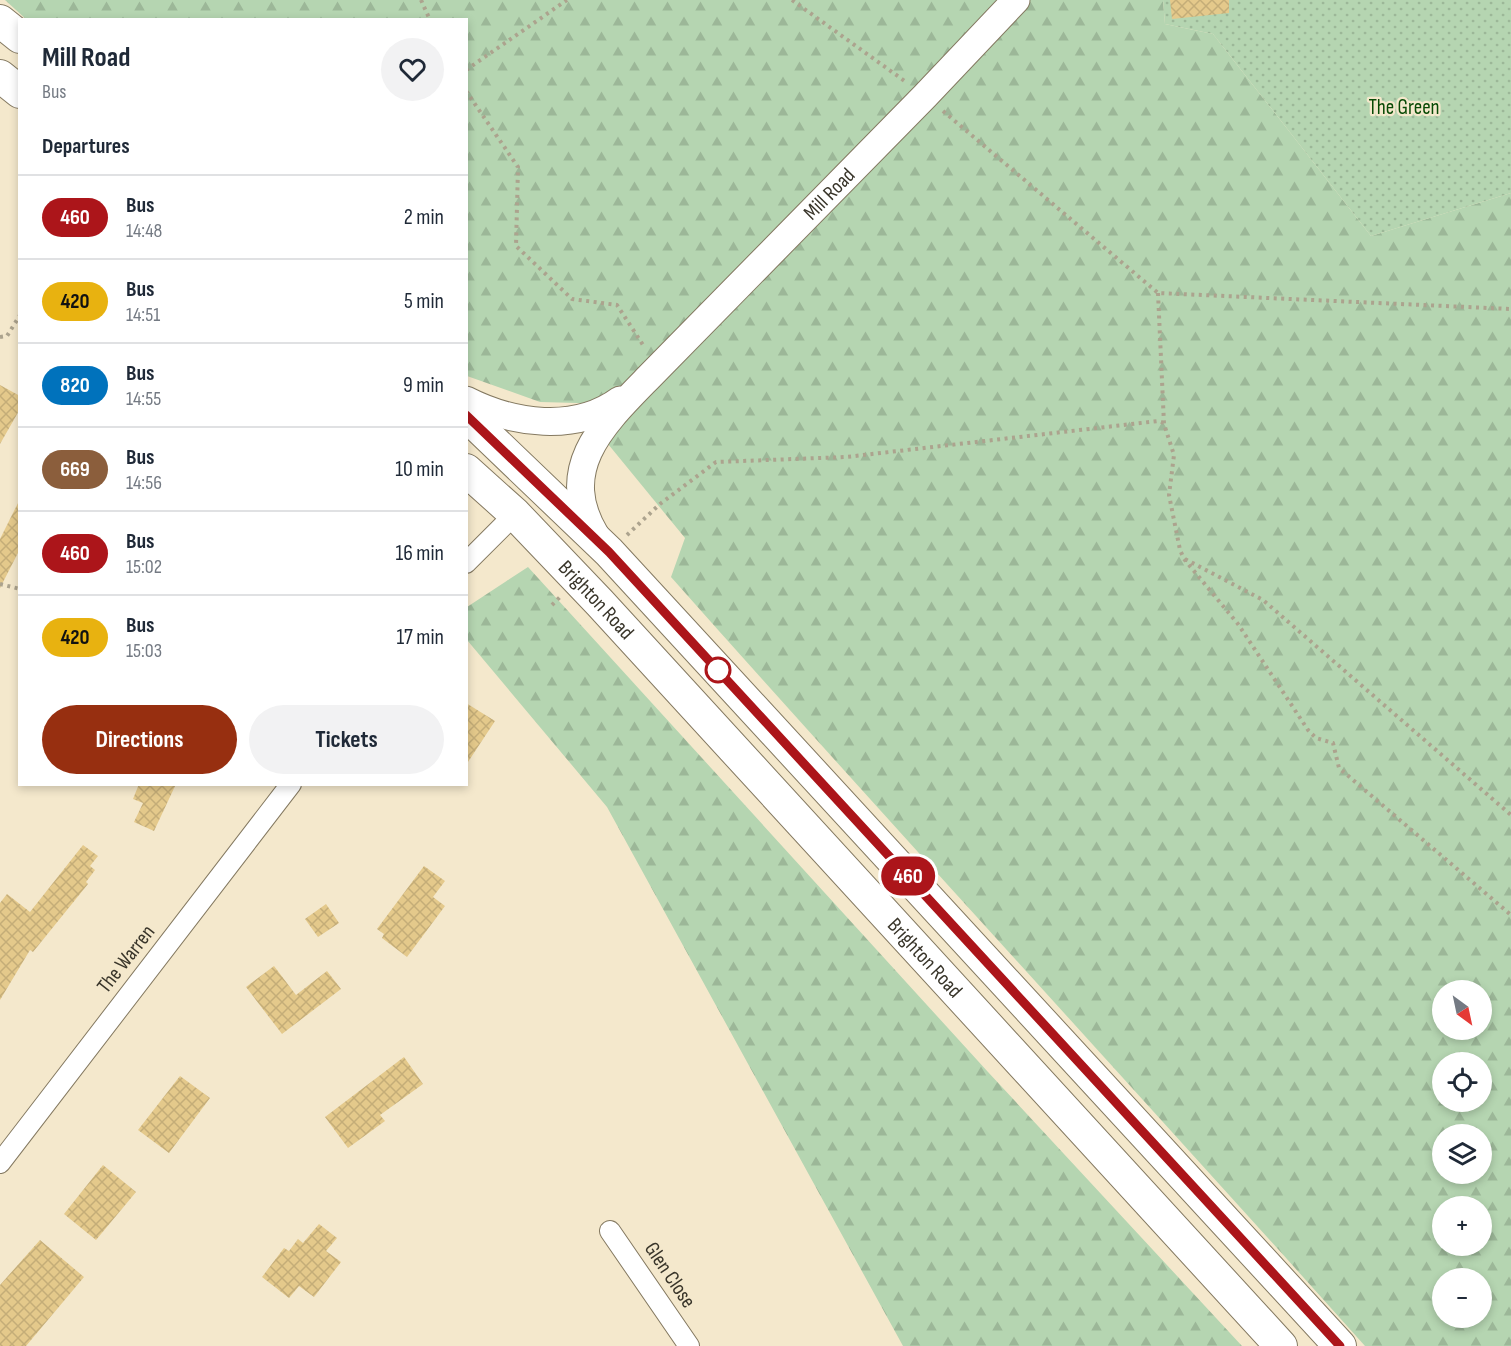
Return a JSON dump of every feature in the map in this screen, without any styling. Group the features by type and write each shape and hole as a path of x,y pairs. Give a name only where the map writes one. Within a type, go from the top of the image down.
{"highway":[{"path":"0,21 18,35"},
{"path":"0,76 18,90"},
{"name":"Brighton Road","path":"468,417 605,548 1340,1346"},
{"name":"Brighton Road","path":"468,472 515,514 579,581 1281,1346"}],"main road":[{"name":"Mill Road","path":"605,548 588,523 580,501 579,481 584,460 594,440 649,377 926,96 1016,0"},
{"name":"Mill Road","path":"468,401 527,420 557,422 587,417 615,404 649,377"}],"street":[{"path":"468,561 515,514"},
{"name":"The Warren","path":"0,1163 289,786"},
{"name":"Glen Close","path":"610,1231 689,1346"}],"path":[{"path":"421,0 429,18"},
{"path":"468,69 567,0"},
{"path":"792,0 926,96 1158,292 1511,309"},
{"path":"468,94 518,167 516,246 572,299 617,305 649,377"},
{"path":"1158,292 1164,423 1174,455 1169,495 1184,559 1238,624 1308,730 1317,738 1333,743 1339,768 1511,915"},
{"path":"0,338 7,336 18,318"},
{"path":"605,548 716,462 846,457 1146,422 1164,423"},
{"path":"1184,559 1263,600 1511,815"},
{"path":"552,605 579,581"},
{"path":"0,584 18,588"}],"green space":[{"path":"5,0 1163,0 1165,24 1213,34 1371,236 1511,193 1511,1346 1365,1346 671,577 685,538 608,444 615,404 540,402 468,376 468,18 25,18"},
{"name":"The Green","path":"1163,0 1511,0 1511,193 1371,236 1213,34 1165,24"},
{"path":"528,567 988,1072 1242,1346 903,1346 607,807 468,641 468,606"}],"building":[{"path":"1170,0 1229,0 1229,13 1172,19"},
{"path":"0,385 18,395 18,412 0,444"},
{"path":"18,503 18,553 0,588 0,539"},
{"path":"468,704 495,721 468,762"},
{"path":"138,786 175,786 154,831 134,822 143,803 133,799"},
{"path":"83,845 98,856 90,866 95,870 86,882 88,884 33,952 30,950 0,1000 0,903 7,894 30,912"},
{"path":"424,866 445,881 433,897 445,906 407,957 382,938 384,934 377,929"},
{"path":"326,904 339,923 318,937 305,919"},
{"path":"274,966 296,995 327,971 341,989 282,1034 246,987"},
{"path":"404,1057 423,1084 380,1115 385,1121 348,1148 325,1117"},
{"path":"180,1076 210,1098 169,1153 138,1130"},
{"path":"103,1165 136,1192 96,1240 64,1214"},
{"path":"319,1224 337,1238 326,1251 341,1262 314,1297 299,1286 289,1298 262,1277 284,1248 289,1251 298,1239 303,1243"},
{"path":"40,1240 84,1277 26,1346 0,1346 0,1285"}],"bus line":[{"name":"460","path":"468,417 609,552 1340,1346"}]}
